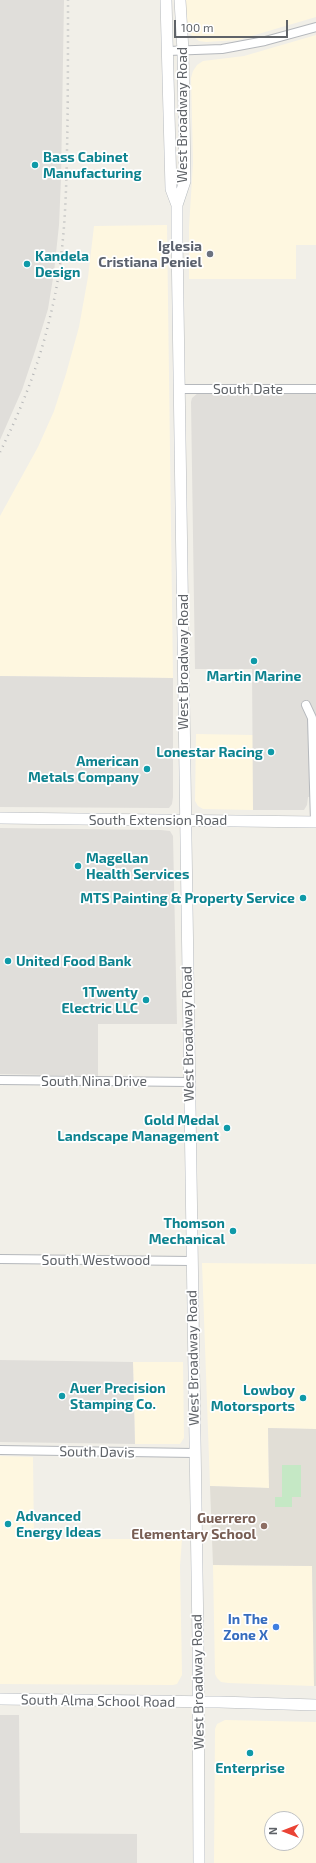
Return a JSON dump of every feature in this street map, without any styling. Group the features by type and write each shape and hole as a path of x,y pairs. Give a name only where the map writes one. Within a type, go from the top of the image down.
{"main road":[{"name":"West Broadway Road","path":"166,0 171,189 177,205"},
{"name":"West Broadway Road","path":"180,0 183,51 185,181 177,205 199,1863"},
{"name":"South Extension Road","path":"0,818 184,819 316,822"},
{"name":"South Alma School Road","path":"0,1699 316,1705"}],"street":[{"path":"168,51 222,49 251,44 316,27"},
{"name":"South Date","path":"180,389 316,389"},
{"path":"306,705 312,718 316,822"},
{"name":"South Nina Drive","path":"0,1080 188,1082"},
{"name":"South Westwood","path":"0,1260 191,1261"},
{"name":"South Davis","path":"0,1450 194,1453"}],"shaded area":[{"path":"0,0 64,0 61,179 59,225 54,272 48,309 36,348 22,390 0,440"},
{"path":"185,0 316,0 316,17 238,40 206,42 199,41 189,33 187,27"},
{"path":"316,35 316,245 296,245 296,279 189,279 189,227 193,163 191,78 193,71 197,65 203,61 244,56"},
{"path":"167,225 173,678 0,676 0,516 38,447 54,411 66,374 79,327 88,277 94,226"},
{"path":"198,393 316,394 316,797 308,797 307,805 304,810 253,810 252,669 195,669 191,402 192,398"},
{"path":"0,676 173,678 173,797 172,804 169,808 0,807"},
{"path":"196,734 253,735 253,810 203,809 198,806 195,801"},
{"path":"0,828 161,830 170,831 173,836 177,1024 98,1024 98,1076 0,1074"},
{"path":"202,1263 316,1264 316,1429 268,1428 269,1488 210,1486"},
{"path":"0,1360 133,1362 135,1444 0,1442"},
{"path":"133,1362 183,1362 184,1438 180,1444 135,1444"},
{"name":"Guerrero Elementary School","path":"268,1428 316,1429 316,1686 314,1686 312,1566 213,1565 210,1486 269,1488"},
{"path":"0,1456 33,1457 34,1539 182,1539 180,1566 182,1675 177,1684 0,1684"},
{"path":"213,1565 312,1566 314,1686 228,1683 221,1682 217,1678 215,1674"},
{"path":"0,1715 19,1715 20,1833 137,1834 137,1863 0,1863"},
{"path":"225,1720 316,1722 316,1863 214,1863 215,1729 217,1724"}],"green space":[{"path":"282,1465 301,1465 301,1497 292,1497 292,1507 275,1507 275,1497 282,1497"}],"railway":[{"path":"0,452 16,419 36,367 47,331 59,273 64,233 66,192 68,0"}],"place":[{"name":"Bass Cabinet Manufacturing","path":"35,165"},
{"name":"Iglesia Cristiana Peniel","path":"210,254"},
{"name":"Kandela Design","path":"27,264"},
{"name":"Martin Marine","path":"254,661"},
{"name":"Lonestar Racing","path":"271,752"},
{"name":"American Metals Company","path":"147,769"},
{"name":"Magellan Health Services","path":"78,866"},
{"name":"MTS Painting & Property Service","path":"303,898"},
{"name":"United Food Bank","path":"8,961"},
{"name":"1Twenty Electric LLC","path":"146,1000"},
{"name":"Gold Medal Landscape Management","path":"227,1128"},
{"name":"Thomson Mechanical","path":"233,1231"},
{"name":"Auer Precision Stamping Co.","path":"62,1396"},
{"name":"Lowboy Motorsports","path":"303,1398"},
{"name":"Advanced Energy Ideas","path":"8,1524"},
{"name":"Guerrero Elementary School","path":"264,1526"},
{"name":"In The Zone X","path":"276,1627"},
{"name":"Enterprise","path":"250,1753"}]}
